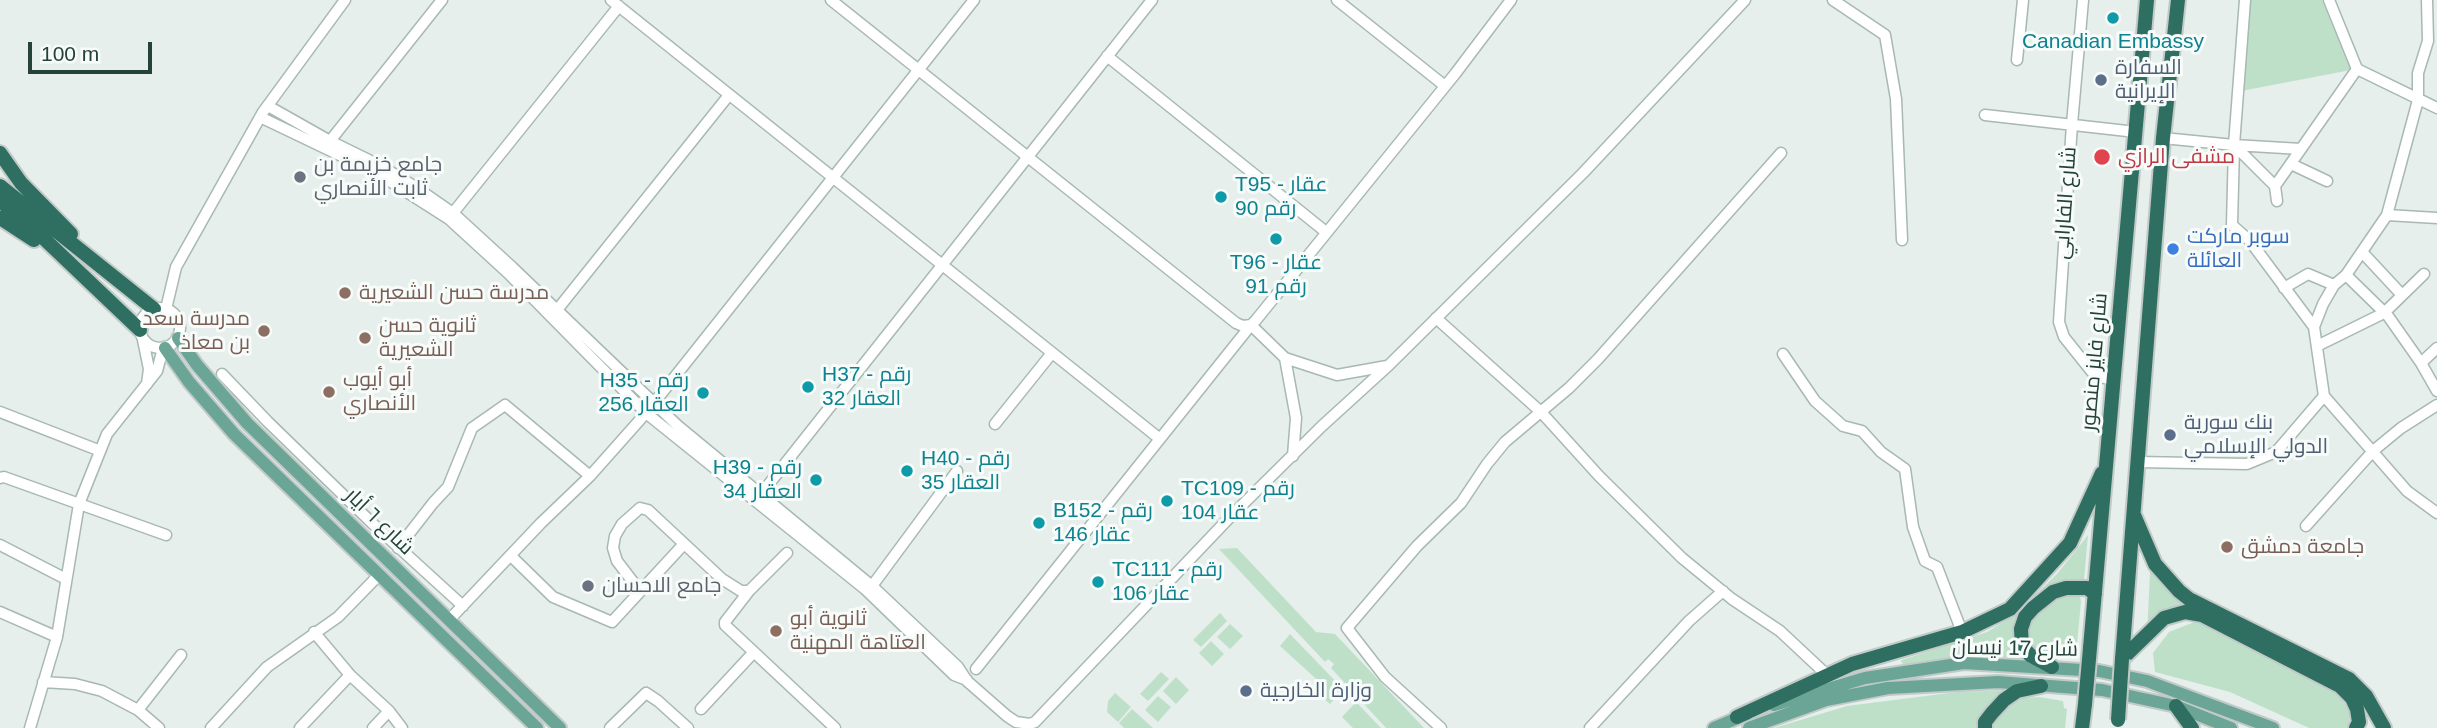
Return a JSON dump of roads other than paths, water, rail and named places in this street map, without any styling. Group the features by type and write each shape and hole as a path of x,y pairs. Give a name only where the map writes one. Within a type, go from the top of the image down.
{"highway":[{"name":"شارع فايز منصور","path":"2082,728 2147,0"},
{"path":"2117,725 2163,138 2178,0"},
{"path":"0,153 41,205 131,290"},
{"path":"0,186 131,290 160,309"},
{"path":"0,201 36,231 142,335"},
{"path":"0,218 32,239 118,309"},
{"path":"1737,717 1852,664 1962,632 2010,609 2070,542 2108,459"},
{"path":"2133,512 2155,564 2179,591 2189,599 2349,679 2365,696 2384,728"},
{"path":"2052,667 2030,655 2022,646 2021,629 2025,617 2053,592 2066,588 2087,588 2095,594"},
{"path":"2122,659 2164,618 2185,612 2202,615 2340,685 2352,698 2357,709 2356,728"},
{"path":"1985,728 1985,722 2004,700 2017,691 2041,686"},
{"path":"2176,706 2192,728"}],"main road":[{"name":"شارع ٦ أيار","path":"178,338 197,365 247,423 560,728"},
{"name":"شارع ٦ أيار","path":"164,348 234,434 377,576 537,728"},
{"path":"478,672 490,660"},
{"name":"شارع 17 نيسان","path":"1714,728 1737,717 1865,678 1964,663 2099,671 2147,681 2273,728"},
{"name":"شارع 17 نيسان","path":"1749,728 1826,700 1888,688 1998,682 2102,690 2176,706 2231,728"}],"street":[{"path":"146,387 149,369 142,335 145,315 160,309 176,267 260,117 345,0"},
{"path":"330,141 442,0"},
{"path":"831,0 1236,323 1251,325"},
{"path":"450,620 590,476 646,413 974,0"},
{"path":"761,494 1152,0"},
{"path":"1337,0 1445,86"},
{"path":"976,669 1445,86 1511,0"},
{"path":"260,117 377,173 449,219 508,273 646,413 865,589 954,675 967,681 1016,722 1024,724 1035,722 1231,516 1389,365 1583,173 1745,0"},
{"path":"1833,0 1885,35 1896,99 1902,240"},
{"path":"2017,60 2023,0"},
{"name":"شارع الفارابي","path":"2083,0 2059,323 2064,337 2092,372 2113,380"},
{"path":"2245,0 2234,145 2232,225 2250,241 2314,327 2324,396 2407,491 2437,513"},
{"path":"2329,0 2357,69 2418,100 2436,105"},
{"path":"2314,327 2334,285 2346,275 2387,215 2418,100 2418,74 2433,38 2427,0"},
{"path":"453,213 615,3 1160,439"},
{"path":"1107,56 1326,232"},
{"path":"2275,186 2357,69"},
{"path":"557,310 729,95"},
{"path":"268,106 417,188 453,213 653,404 872,586 958,667 967,681"},
{"path":"1984,115 2136,132"},
{"path":"2163,138 2301,149"},
{"path":"2234,145 2275,186 2277,201"},
{"path":"1441,728 1385,677 1347,628 1417,546 1461,503 1505,442 1598,359 1781,153"},
{"path":"2291,164 2327,181"},
{"path":"2387,215 2437,218"},
{"path":"2362,252 2402,295"},
{"path":"2284,288 2308,274 2334,285"},
{"path":"2317,346 2384,313 2424,274"},
{"path":"2346,275 2388,316 2437,391"},
{"path":"142,335 152,347 164,348 178,338 178,319 160,309"},
{"path":"1436,318 1541,412 1599,476 1682,558 1723,592 1780,631 1827,675"},
{"path":"1251,325 1285,358 1337,375 1389,365"},
{"path":"30,728 57,637 79,504 98,450 117,419 146,387 162,362 164,348"},
{"path":"2421,363 2437,348"},
{"path":"995,424 1052,353"},
{"path":"1783,354 1815,401 1843,426 1862,431 1881,452 1905,469 1913,527 1925,561 1937,567 1962,632"},
{"path":"1285,358 1296,418 1293,456"},
{"path":"222,374 398,548 463,606"},
{"path":"2137,462 2247,464 2276,452 2324,396"},
{"path":"398,548 448,487 472,428 505,405 590,476"},
{"path":"2306,526 2373,451 2401,428 2437,405"},
{"path":"0,412 98,450"},
{"path":"872,586 957,471"},
{"path":"0,478 4,477 166,535"},
{"path":"640,591 617,561 613,548 615,536 631,514 640,508 648,510 683,545 733,587 749,591"},
{"path":"0,545 66,579"},
{"path":"511,556 553,597 612,622 683,545"},
{"path":"787,553 749,591 725,622 835,728"},
{"path":"211,728 267,667 338,617 377,576"},
{"path":"1590,728 1689,621 1723,592"},
{"path":"0,612 57,637"},
{"path":"314,632 350,675 389,711 402,728"},
{"path":"701,709 754,652"},
{"path":"138,710 181,655"},
{"path":"300,728 350,675"},
{"path":"43,682 84,686 102,691 138,710 159,728"},
{"path":"610,728 646,693 688,728"},
{"path":"373,728 389,711"}],"place":[{"name":"Canadian Embassy","path":"2113,18"},
{"name":"السفارة الإيرانية","path":"2101,80"},
{"name":"مشفى الرازي","path":"2102,157"},
{"name":"جامع خزيمة بن ثابت الأنصاري","path":"300,177"},
{"name":"T95 - عقار رقم 90","path":"1221,197"},
{"name":"T96 - عقار رقم 91","path":"1276,239"},
{"name":"سوبر ماركت العائلة","path":"2173,249"},
{"name":"مدرسة حسن الشعيرية","path":"345,293"},
{"name":"مدرسة سعد بن معاذ","path":"264,331"},
{"name":"ثانوية حسن الشعيرية","path":"365,338"},
{"name":"H37 - رقم العقار 32","path":"808,387"},
{"name":"أبو أيوب الأنصاري","path":"329,392"},
{"name":"H35 - رقم العقار 256","path":"703,393"},
{"name":"بنك سورية الدولي الإسلامي","path":"2170,435"},
{"name":"H40 - رقم العقار 35","path":"907,471"},
{"name":"H39 - رقم العقار 34","path":"816,480"},
{"name":"TC109 - رقم عقار 104","path":"1167,501"},
{"name":"B152 - رقم عقار 146","path":"1039,523"},
{"name":"جامعة دمشق","path":"2227,547"},
{"name":"TC111 - رقم عقار 106","path":"1098,582"},
{"name":"جامع الاحسان","path":"588,586"},
{"name":"ثانوية أبو العتاهة المهنية","path":"776,631"},
{"name":"وزارة الخارجية","path":"1246,691"}]}
